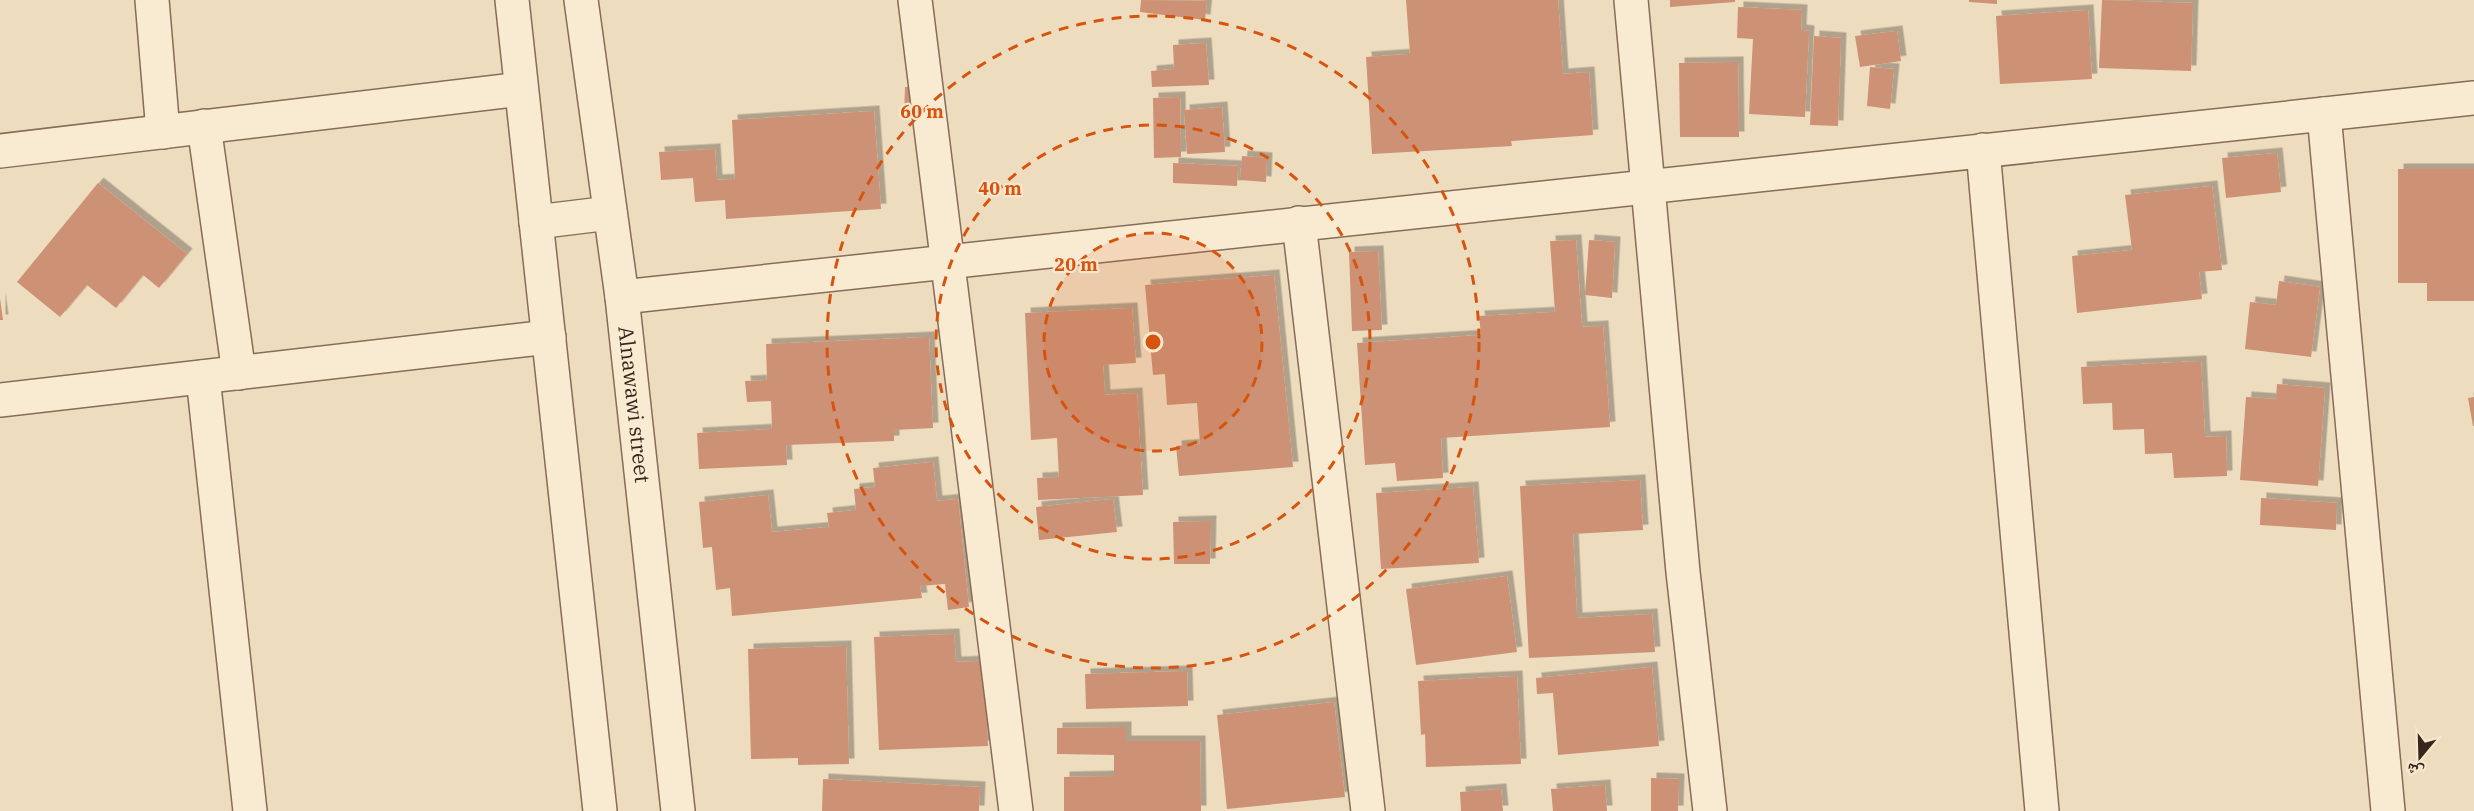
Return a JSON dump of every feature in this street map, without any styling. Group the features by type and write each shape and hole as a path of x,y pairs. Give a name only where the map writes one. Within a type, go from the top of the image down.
{"street":[{"path":"152,0 163,132"},
{"path":"512,0 600,811"},
{"name":"Alnawawi street","path":"581,0 622,297 678,811"},
{"path":"915,0 1016,811"},
{"path":"1630,0 1683,572 1710,811"},
{"path":"0,151 521,89"},
{"path":"622,297 947,260 2474,98"},
{"path":"2324,114 2388,811"},
{"path":"204,126 239,373"},
{"path":"1983,150 2042,811"},
{"path":"536,222 610,213"},
{"path":"1299,223 1368,811"},
{"path":"0,400 549,337"},
{"path":"203,377 250,811"}],"building":[{"path":"1141,0 1207,1 1205,20 1140,12"},
{"path":"1406,0 1558,0 1563,74 1589,72 1593,135 1511,141 1512,146 1372,154 1366,57 1410,54"},
{"path":"1670,0 1735,0 1735,2 1670,7"},
{"path":"1969,0 1997,0 1997,4 1969,2"},
{"path":"2102,0 2193,3 2191,71 2099,68"},
{"path":"1738,7 1802,10 1801,30 1809,31 1805,117 1749,114 1753,39 1737,38"},
{"path":"2088,10 2092,79 2000,84 1996,16"},
{"path":"1897,31 1901,61 1860,67 1855,36"},
{"path":"1814,36 1841,38 1838,126 1810,125"},
{"path":"1206,43 1209,85 1152,87 1151,71 1174,69 1173,45"},
{"path":"1738,62 1739,137 1680,137 1679,63"},
{"path":"1870,67 1894,69 1890,109 1867,106"},
{"path":"905,87 922,87 921,116 904,116"},
{"path":"1180,97 1181,157 1154,158 1153,98"},
{"path":"1222,107 1225,152 1187,154 1184,110"},
{"path":"874,111 881,209 726,219 725,200 695,202 693,178 661,180 659,152 715,149 717,180 735,179 732,120"},
{"path":"2277,153 2281,192 2226,198 2222,158"},
{"path":"1242,156 1267,158 1266,182 1240,180"},
{"path":"1173,163 1238,166 1237,186 1173,183"},
{"path":"2398,169 2474,169 2474,301 2427,301 2427,283 2398,283"},
{"path":"98,183 187,254 159,288 143,275 116,308 87,285 60,317 17,282"},
{"path":"2212,186 2222,270 2199,272 2202,299 2077,313 2072,256 2132,250 2125,195"},
{"path":"1576,240 1582,327 1603,326 1610,427 1441,438 1443,478 1397,481 1395,463 1365,465 1357,343 1481,335 1479,316 1555,312 1550,241"},
{"path":"1589,240 1615,242 1612,298 1585,295"},
{"path":"1378,251 1382,330 1352,331 1349,252"},
{"path":"1274,275 1293,467 1179,476 1176,446 1200,444 1197,403 1167,405 1165,374 1153,375 1145,285"},
{"path":"2279,281 2320,287 2311,357 2245,349 2250,302 2276,305"},
{"path":"0,298 3,320 0,320"},
{"path":"1132,308 1136,363 1103,365 1105,395 1137,393 1143,495 1038,500 1037,478 1059,477 1057,438 1031,440 1025,313"},
{"path":"929,337 933,428 894,430 894,441 786,445 787,465 699,469 697,433 772,429 771,401 747,402 745,381 767,380 766,344"},
{"path":"2201,361 2205,437 2226,436 2227,476 2174,478 2172,453 2145,454 2144,429 2113,430 2112,403 2083,404 2081,367"},
{"path":"2277,384 2325,388 2318,486 2240,480 2246,397 2276,399"},
{"path":"2474,397 2474,426 2473,426 2468,398"},
{"path":"933,462 937,501 958,499 969,607 948,610 945,584 920,586 922,598 732,616 730,588 716,590 712,547 703,548 699,502 768,495 772,532 829,527 827,513 856,510 854,489 875,487 873,468"},
{"path":"1640,480 1643,530 1573,534 1577,618 1652,614 1655,652 1529,658 1520,486"},
{"path":"1473,487 1479,563 1381,569 1376,493"},
{"path":"2261,498 2337,503 2336,530 2260,525"},
{"path":"1113,499 1117,532 1039,540 1036,507"},
{"path":"1211,521 1210,564 1174,564 1173,522"},
{"path":"1507,576 1517,652 1416,665 1406,589"},
{"path":"954,634 956,662 984,661 988,746 879,750 874,637"},
{"path":"846,646 849,764 798,765 798,758 751,759 748,649"},
{"path":"1652,667 1659,746 1558,755 1553,693 1537,694 1536,678"},
{"path":"1187,671 1188,706 1086,709 1085,674"},
{"path":"1517,676 1521,764 1426,767 1425,734 1421,735 1418,681"},
{"path":"1334,702 1345,797 1227,809 1217,715"},
{"path":"1126,727 1126,741 1200,741 1201,811 1064,811 1064,777 1114,776 1114,755 1057,754 1057,728"},
{"path":"1651,778 1679,779 1678,811 1651,811"},
{"path":"823,779 980,787 979,811 822,811"},
{"path":"1605,785 1607,811 1553,811 1551,789"},
{"path":"1501,789 1503,811 1461,811 1460,792"}]}
